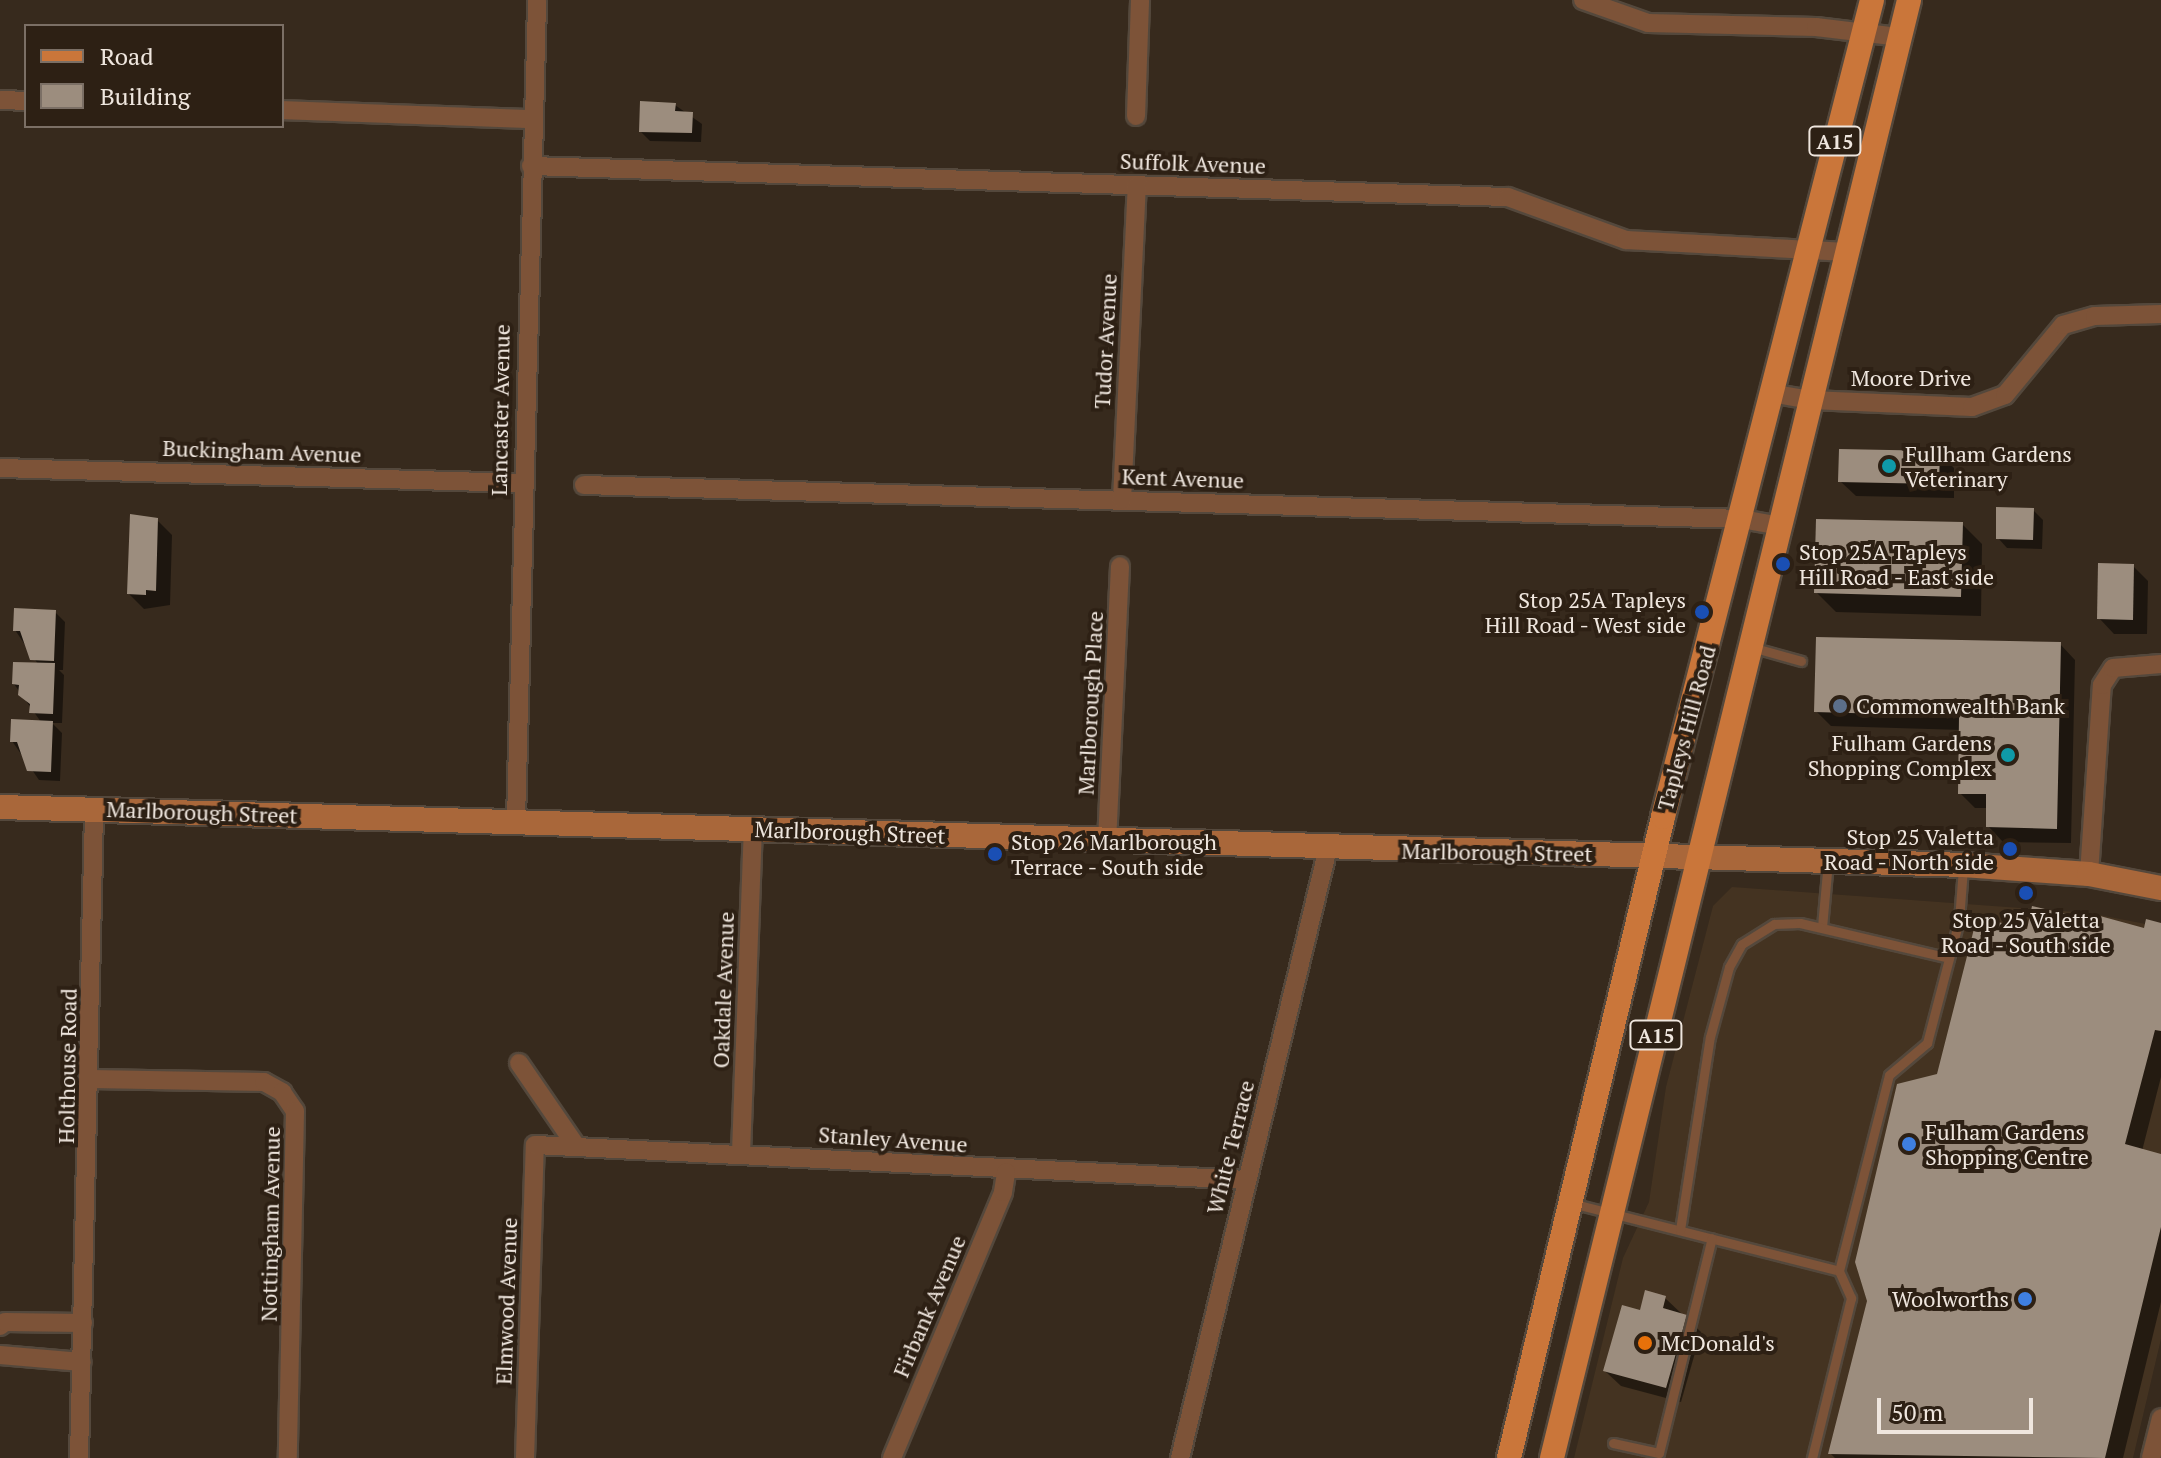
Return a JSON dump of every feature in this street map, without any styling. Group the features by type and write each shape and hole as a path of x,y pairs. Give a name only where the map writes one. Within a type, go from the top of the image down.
{"main road":[{"name":"Tapleys Hill Road","path":"1509,1458 1653,855 1872,0"},
{"name":"Tapleys Hill Road","path":"1552,1458 1909,0"}],"street":[{"name":"Lancaster Avenue","path":"516,821 522,483 537,0"},
{"path":"1136,116 1140,0"},
{"path":"1583,0 1607,4 1648,23 1900,37"},
{"path":"0,100 24,101"},
{"path":"284,110 532,119"},
{"name":"Suffolk Avenue","path":"531,166 1508,197 1626,240 1847,252"},
{"name":"Tudor Avenue","path":"1122,500 1137,185"},
{"name":"Moore Drive","path":"1770,393 1811,400 1972,407 2005,395 2063,325 2095,316 2161,314"},
{"name":"Buckingham Avenue","path":"0,468 522,483"},
{"name":"Kent Avenue","path":"584,485 1741,519 1780,526"},
{"name":"Marlborough Place","path":"1107,842 1120,566"},
{"path":"2089,874 2102,685 2113,668 2161,664"},
{"name":"Marlborough Street","path":"0,807 1963,865 2089,874 2161,888"},
{"name":"Holthouse Road","path":"79,1458 91,1079 94,810"},
{"name":"Oakdale Avenue","path":"741,1153 753,829"},
{"name":"White Terrace","path":"1180,1458 1328,848"},
{"path":"519,1063 576,1146"},
{"name":"Nottingham Avenue","path":"91,1079 264,1082 282,1092 295,1111 288,1458"},
{"name":"Stanley Avenue","path":"535,1145 741,1153 1006,1172 1247,1180"},
{"name":"Elmwood Avenue","path":"525,1458 535,1145"},
{"name":"Firbank Avenue","path":"892,1458 1003,1192 1006,1172"},
{"path":"0,1326 5,1322 83,1323"},
{"path":"0,1355 82,1362"},
{"path":"2151,1458 2161,1418"}],"lane":[{"path":"1750,646 1801,661"},
{"path":"1822,927 1828,861"},
{"path":"1812,1458 1851,1298 1839,1271 1883,1091 1892,1071 1927,1043 1949,958 1963,865"},
{"path":"1680,1230 1710,1037 1733,957 1753,935 1774,924 1822,927 1949,958"},
{"path":"1571,1203 1839,1271"},
{"path":"1613,1443 1659,1453 1712,1238"}],"shaded area":[{"name":"Fulham Gardens Shopping Centre","path":"1732,887 2089,913 2161,927 2161,1339 2133,1458 1574,1458 1623,1258 1649,1202 1666,1087 1713,906"}],"building":[{"path":"640,101 676,103 675,111 693,112 692,133 639,132"},
{"name":"Fullham Gardens Veterinary","path":"1839,449 1940,451 1939,484 1838,482"},
{"path":"1996,507 2034,508 2033,540 1996,539"},
{"path":"130,514 158,518 156,591 146,590 146,595 127,594"},
{"path":"1816,519 1963,522 1961,597 1814,593"},
{"path":"2098,563 2134,564 2133,620 2097,619"},
{"path":"14,608 56,610 54,661 30,660 20,631 13,631"},
{"name":"Fulham Gardens Shopping Complex","path":"1816,637 2061,642 2057,829 1986,827 1986,794 1958,794 1959,716 1814,712"},
{"path":"13,662 55,663 53,714 29,713 30,704 18,695 19,685 12,684"},
{"path":"11,719 53,721 51,772 27,771 17,742 10,742"},
{"name":"Fulham Gardens Shopping Centre","path":"2032,906 2088,919 2089,913 2144,928 2146,919 2161,923 2161,1031 2155,1030 2125,1144 2161,1154 2161,1227 2105,1458 1828,1454 1867,1301 1855,1262 1897,1084 1937,1074 1977,917 2027,929"},
{"name":"McDonald's","path":"1645,1290 1666,1296 1663,1308 1687,1315 1666,1388 1603,1371 1622,1305 1640,1310"}],"place":[{"name":"Fullham Gardens Veterinary","path":"1889,466"},
{"name":"Stop 25A Tapleys Hill Road - East side","path":"1783,564"},
{"name":"Stop 25A Tapleys Hill Road - West side","path":"1702,612"},
{"name":"Commonwealth Bank","path":"1840,706"},
{"name":"Fulham Gardens Shopping Complex","path":"2008,755"},
{"name":"Stop 25 Valetta Road - North side","path":"2010,849"},
{"name":"Stop 26 Marlborough Terrace - South side","path":"995,854"},
{"name":"Stop 25 Valetta Road - South side","path":"2026,893"},
{"name":"Fulham Gardens Shopping Centre","path":"1909,1144"},
{"name":"Woolworths","path":"2025,1299"},
{"name":"McDonald's","path":"1645,1343"}]}
